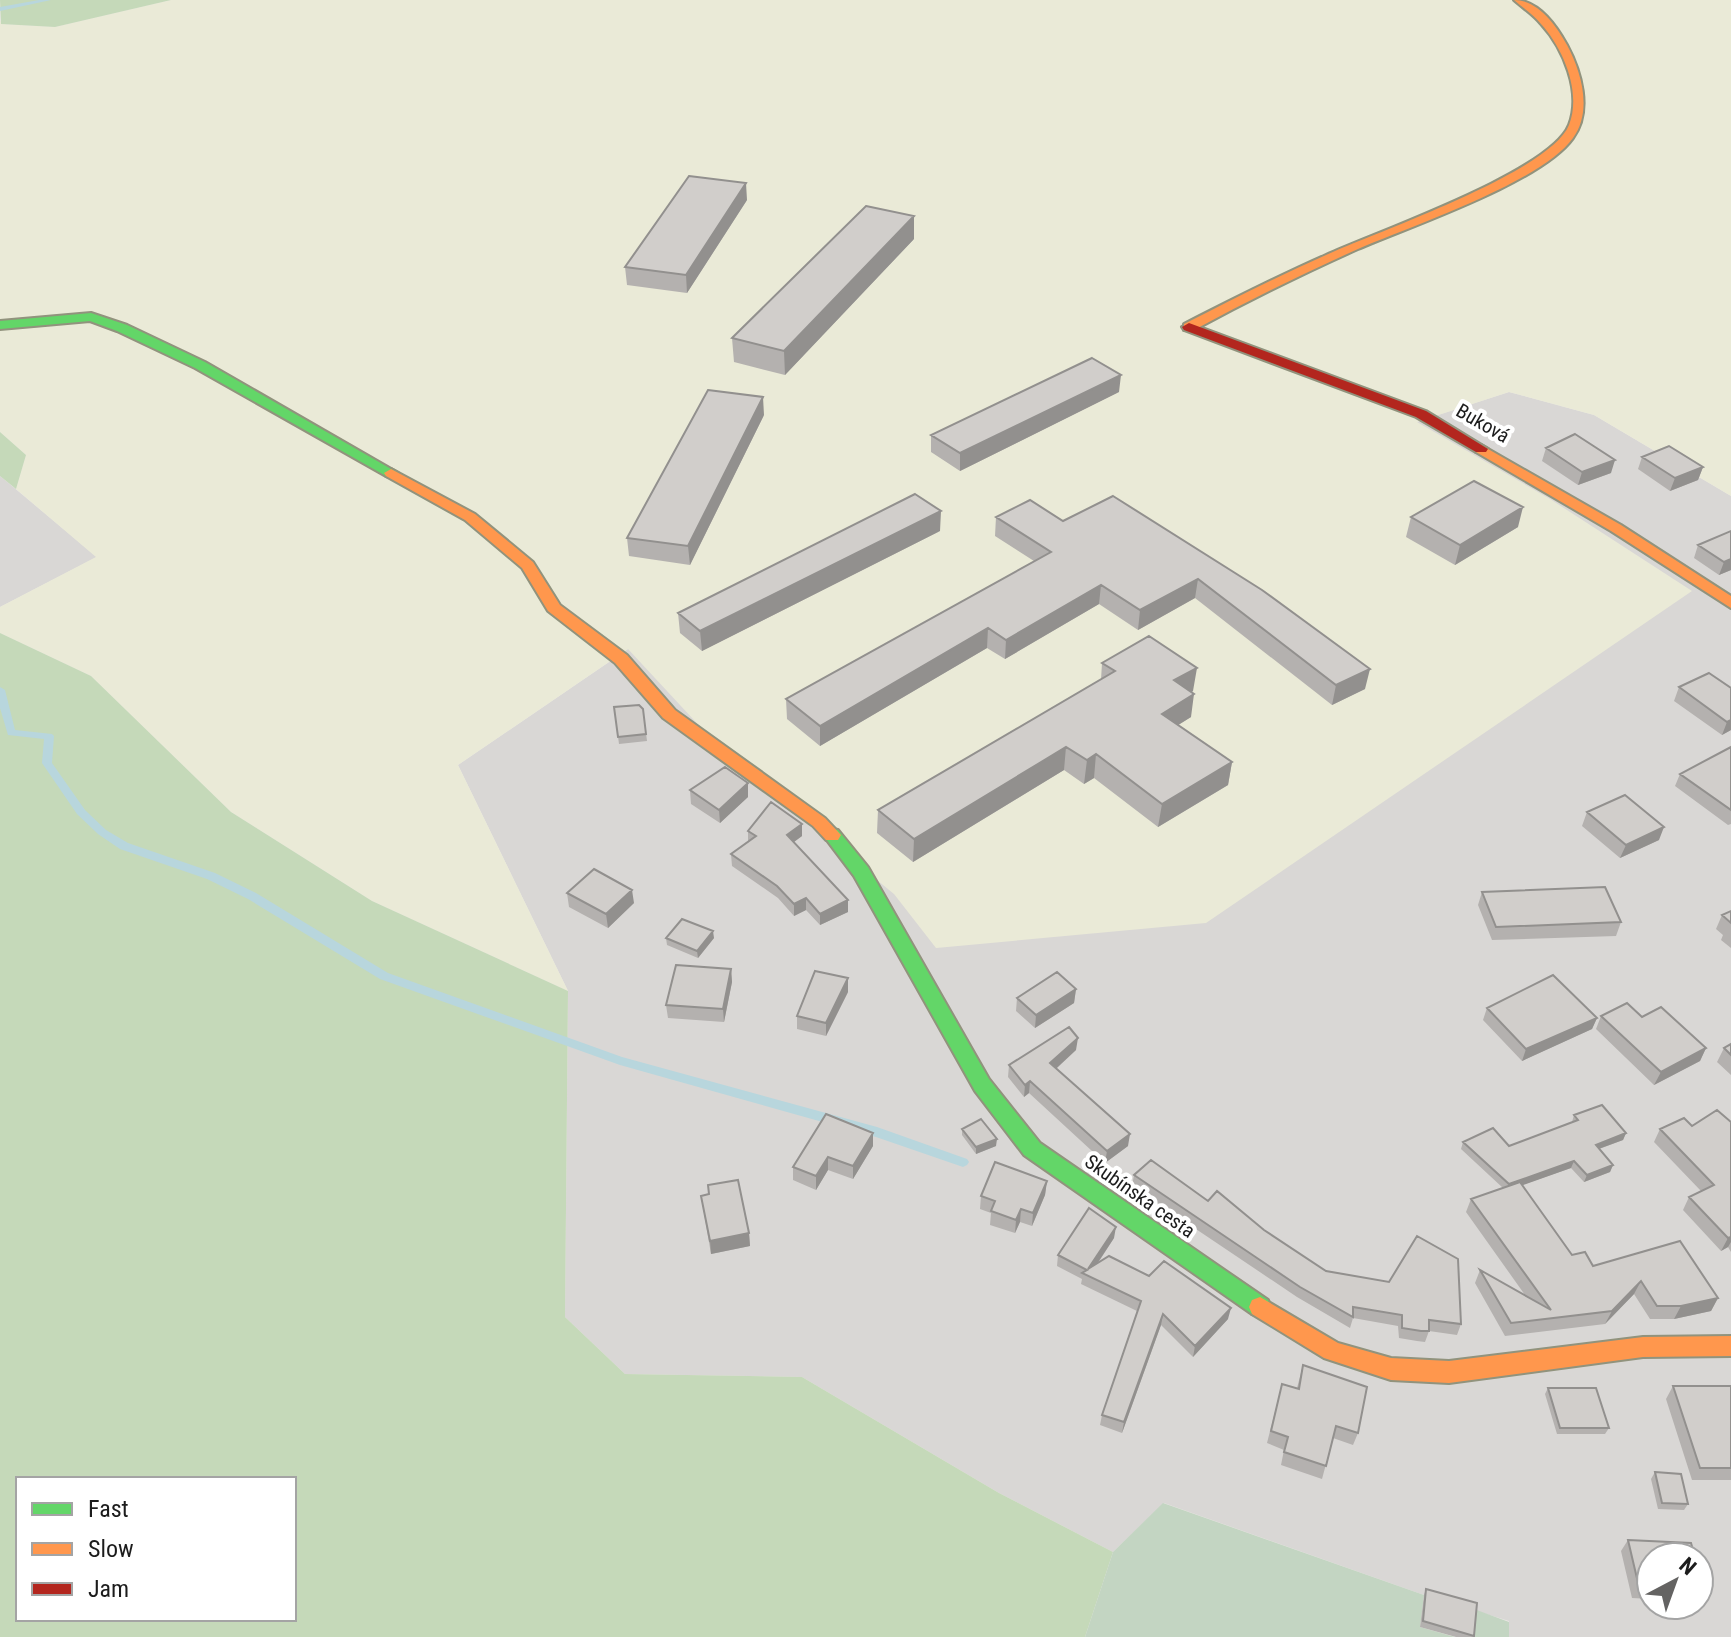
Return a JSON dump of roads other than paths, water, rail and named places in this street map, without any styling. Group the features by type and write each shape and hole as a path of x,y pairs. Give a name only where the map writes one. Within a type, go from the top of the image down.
{"street":[{"name":"Buková","path":"1519,0 1551,30 1569,68 1579,114 1571,134 1550,154 1523,171 1312,264 1189,327 1421,414 1616,528 1731,603"},
{"name":"Skubínska cesta","path":"0,325 91,317 122,328 200,365 431,493 503,540 528,565 554,608 603,643 669,714 785,796 819,822 844,847 982,1085 1032,1149 1286,1323 1332,1351 1391,1369 1449,1372 1643,1347 1731,1346"}],"waterway":[{"path":"0,9 48,0"},
{"path":"0,690 11,733 49,736 47,763 81,812 102,832 124,846 211,876 252,896 384,976 620,1061 877,1132 963,1162"}]}
